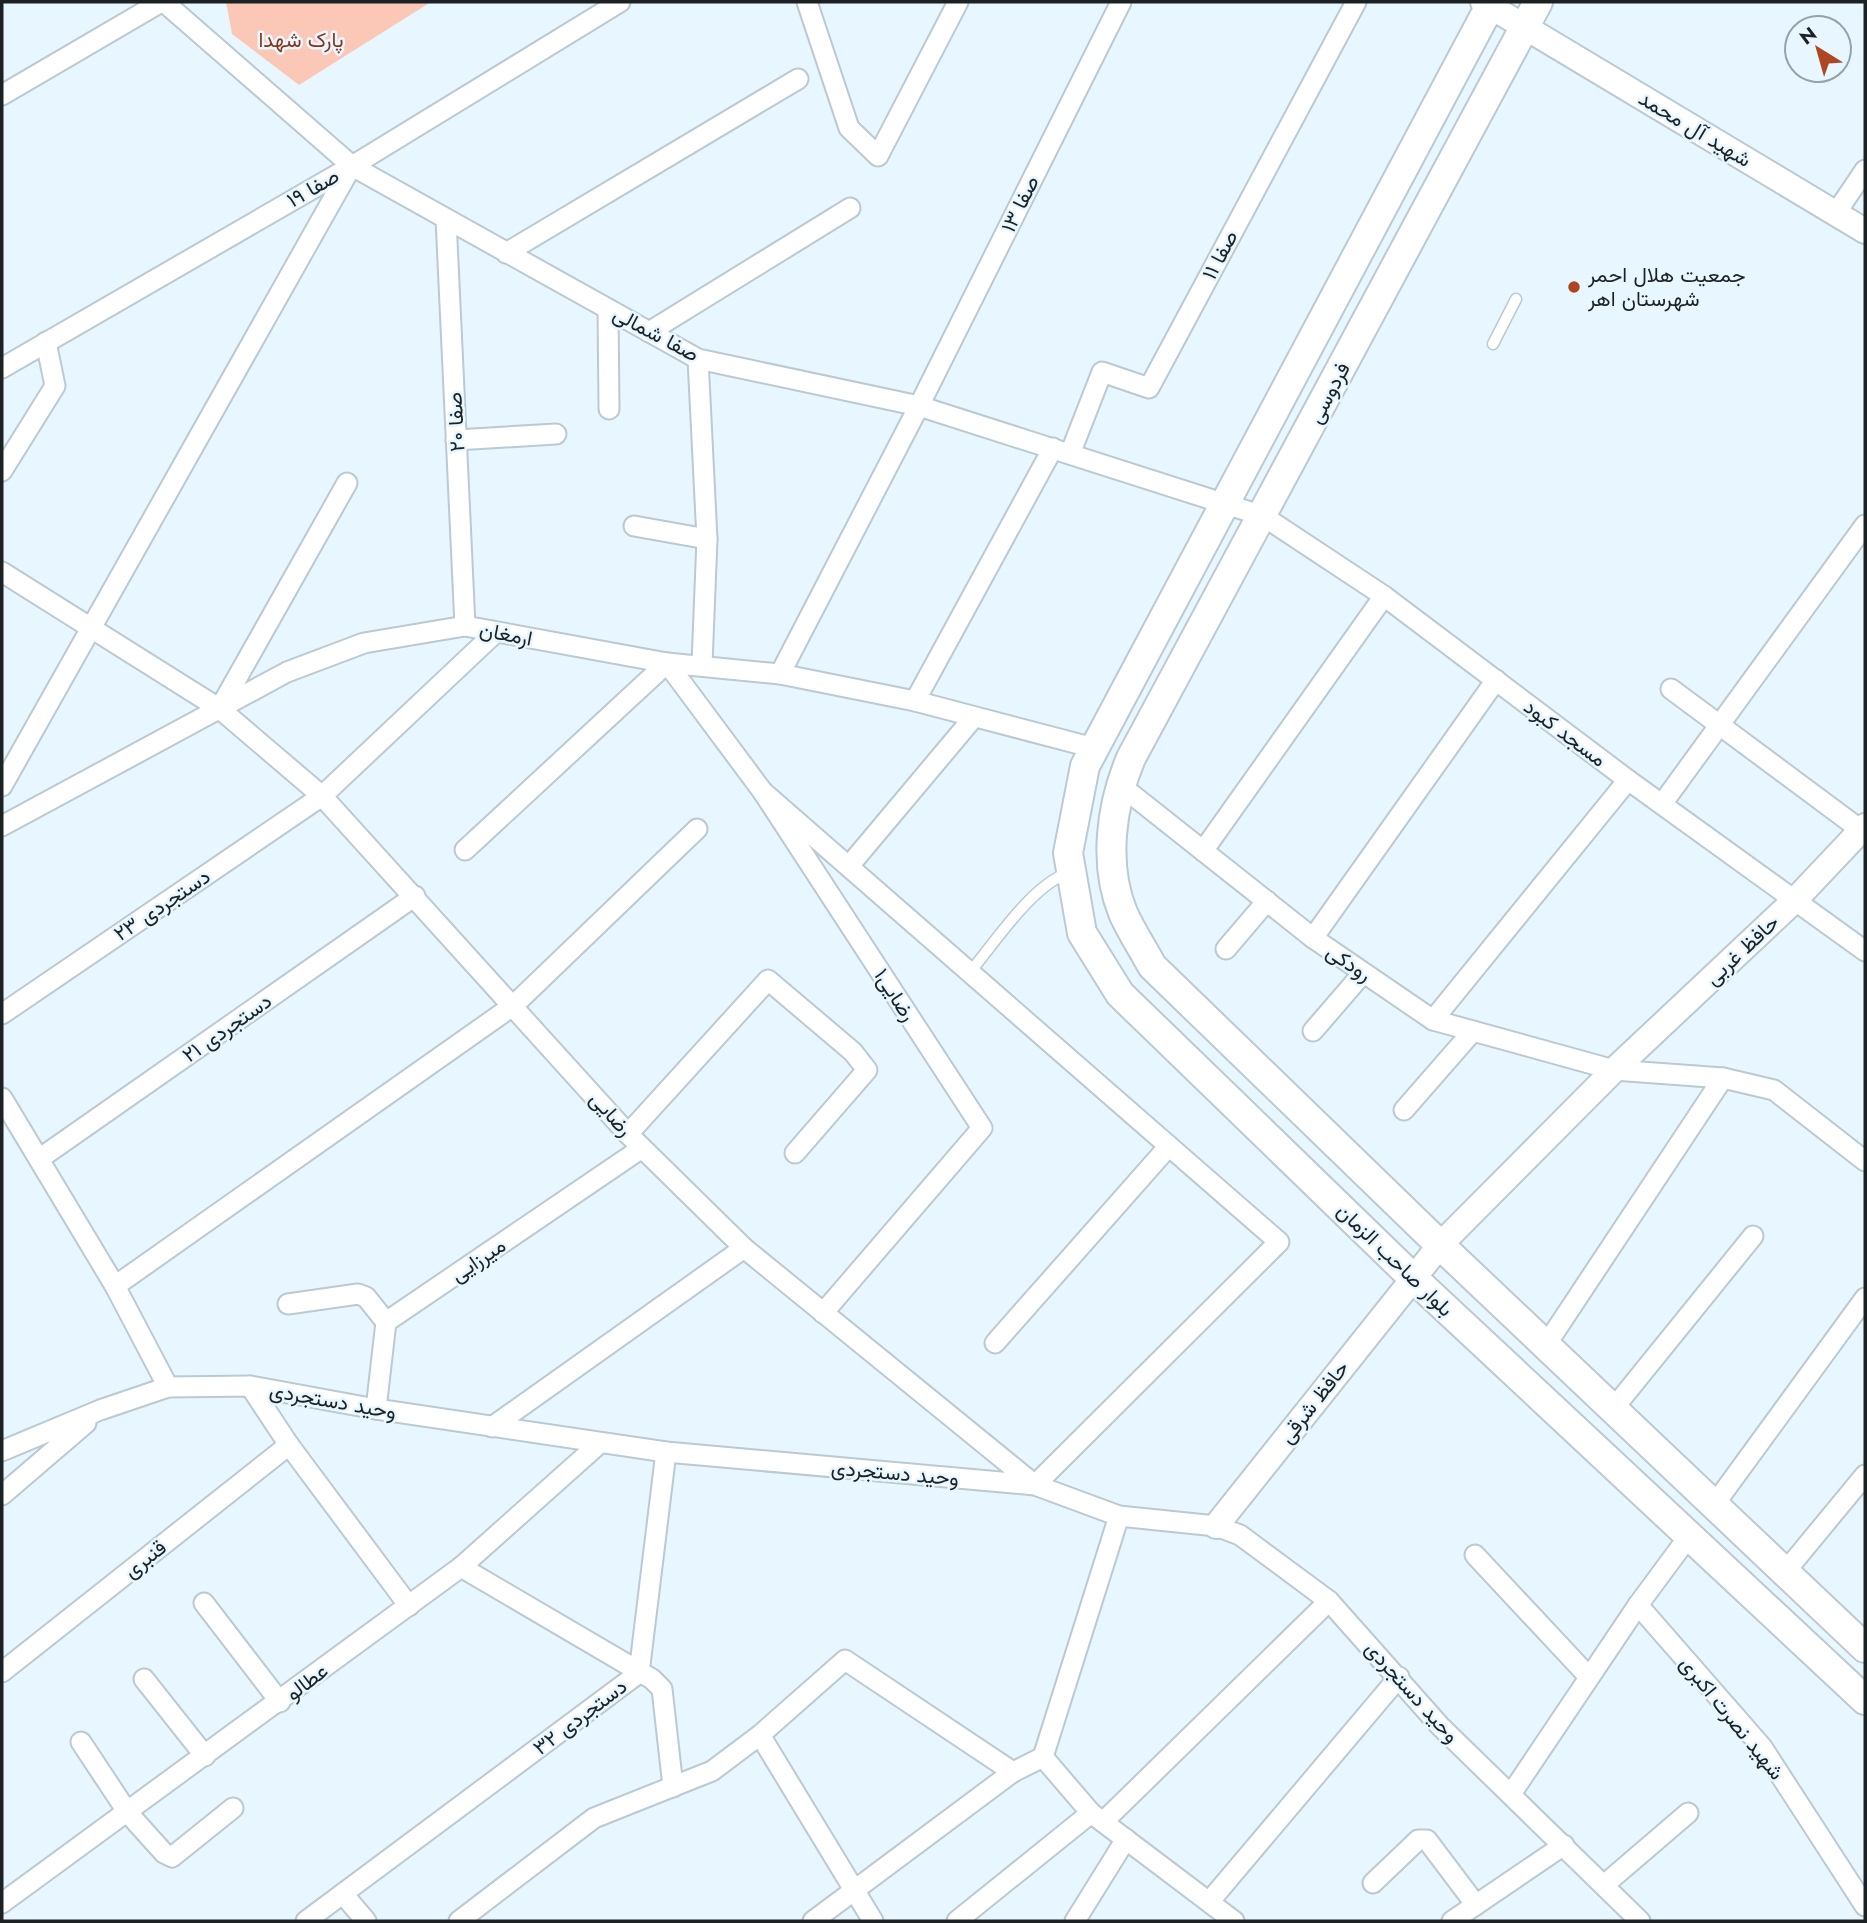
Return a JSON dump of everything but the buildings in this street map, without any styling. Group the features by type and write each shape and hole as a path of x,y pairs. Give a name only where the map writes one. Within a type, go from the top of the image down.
{"main road":[{"name":"فردوسی","path":"1120,785 1131,758 1538,2"},
{"name":"فردوسی","path":"1094,748 1226,505 1488,3"},
{"name":"بلوار صاحب الزمان","path":"1094,748 1085,766 1068,853 1082,933 1120,994 1412,1277 1865,1700"},
{"name":"بلوار صاحب الزمان","path":"1120,785 1110,853 1123,912 1152,966 1440,1245 1865,1648"}],"street":[{"path":"2,95 162,2"},
{"name":"صفا شمالی","path":"162,2 352,166 698,359 919,406 1263,516"},
{"name":"صفا ۱۹","path":"2,368 352,166 621,2"},
{"path":"807,2 849,128 878,156 958,2"},
{"name":"صفا ۱۳","path":"780,674 919,406 1121,2"},
{"name":"صفا ۱۱","path":"1061,451 1102,372 1149,388 1356,2"},
{"name":"شهید آل محمد","path":"1488,3 1865,231"},
{"path":"506,253 798,79"},
{"path":"3,778 352,166"},
{"path":"1836,213 1865,170"},
{"path":"649,332 850,208"},
{"name":"صفا ۲۰","path":"446,219 465,626"},
{"path":"608,309 609,409"},
{"path":"2,471 56,383 46,342"},
{"path":"698,359 707,539 702,664"},
{"path":"456,440 556,434"},
{"path":"915,701 1061,451"},
{"path":"2,572 92,626 220,709 347,483"},
{"name":"مسجد کبود","path":"1263,516 1384,596 1628,780 1865,951"},
{"path":"1662,804 1865,525"},
{"path":"634,526 707,539"},
{"path":"1203,851 1384,596"},
{"name":"ارمغان","path":"2,826 287,672 364,643 465,626 667,663 702,664 780,674 915,701 1094,748"},
{"name":"دستجردی ۲۳","path":"2,1014 323,796 495,633"},
{"path":"465,850 667,663"},
{"name":"رضایی۱","path":"667,663 763,792 982,1128 823,1313"},
{"path":"1313,939 1496,680"},
{"path":"1671,689 1864,830"},
{"name":"رضایی","path":"220,709 323,796 635,1141 744,1248 1035,1485"},
{"path":"849,866 974,717"},
{"path":"1433,1020 1628,780"},
{"name":"رودکی","path":"1120,785 1313,939 1433,1020 1614,1070 1723,1078 1774,1090 1865,1161"},
{"path":"763,792 1279,1242 1035,1485"},
{"path":"115,1286 514,1006 696,829"},
{"name":"حافظ غربی","path":"1614,1070 1796,899 1864,830"},
{"name":"دستجردی ۲۱","path":"39,1159 415,896"},
{"path":"1226,949 1267,901"},
{"path":"1313,1031 1363,973"},
{"name":"میرزایی","path":"386,1322 635,1141 768,980 853,1052 867,1070 862,1079 795,1153"},
{"path":"1404,1110 1473,1031"},
{"path":"1440,1245 1614,1070"},
{"path":"1546,1345 1723,1078"},
{"path":"2,1098 115,1286 168,1387"},
{"path":"995,1343 1168,1146"},
{"path":"1613,1409 1753,1236"},
{"name":"حافظ شرقی","path":"1216,1526 1440,1245"},
{"path":"492,1427 744,1248"},
{"path":"288,1304 358,1294 366,1297 386,1322 376,1409"},
{"path":"1714,1505 1865,1298"},
{"path":"250,1385 289,1445 409,1606"},
{"name":"وحید دستجردی","path":"2,1451 100,1410 168,1387 250,1385 376,1409 666,1452 1035,1485 1119,1516 1216,1526 1240,1535 1329,1601 1440,1726 1640,1921"},
{"path":"2,1495 100,1410"},
{"name":"عطالو","path":"2,1903 461,1567 600,1443"},
{"name":"قنبری","path":"2,1672 289,1445"},
{"name":"دستجردی ۳۲","path":"306,1921 639,1673 666,1452"},
{"path":"1785,1572 1865,1475"},
{"path":"813,1921 1013,1772 1044,1757 1119,1516"},
{"path":"1511,1794 1638,1605 1689,1536"},
{"path":"1475,1555 1589,1677"},
{"path":"461,1567 652,1679 662,1689 673,1787"},
{"path":"957,1921 1097,1817 1329,1601"},
{"path":"204,1603 280,1702"},
{"name":"شهید نصرت اکبری","path":"1638,1605 1762,1747 1865,1906"},
{"path":"459,1921 594,1818 712,1771 760,1735 845,1660 1013,1772"},
{"path":"1209,1902 1399,1677"},
{"path":"144,1679 205,1756"},
{"path":"760,1735 873,1921"},
{"path":"81,1742 128,1813 164,1853 172,1857 233,1808"},
{"path":"1044,1757 1097,1817 1234,1921"},
{"path":"1604,1885 1688,1813"},
{"path":"1075,1921 1126,1839"},
{"path":"1373,1883 1418,1840 1427,1840 1476,1905"},
{"path":"1452,1921 1564,1844"},
{"path":"343,1894 365,1921"}],"lane":[{"path":"1493,344 1516,299"},
{"path":"970,972 1032,898 1054,878 1071,871"}],"green space":[{"name":"پارک شهدا","path":"226,2 431,2 299,85 232,34"}],"place":[{"name":"جمعیت هلال احمر شهرستان اهر","path":"1574,287"}]}
